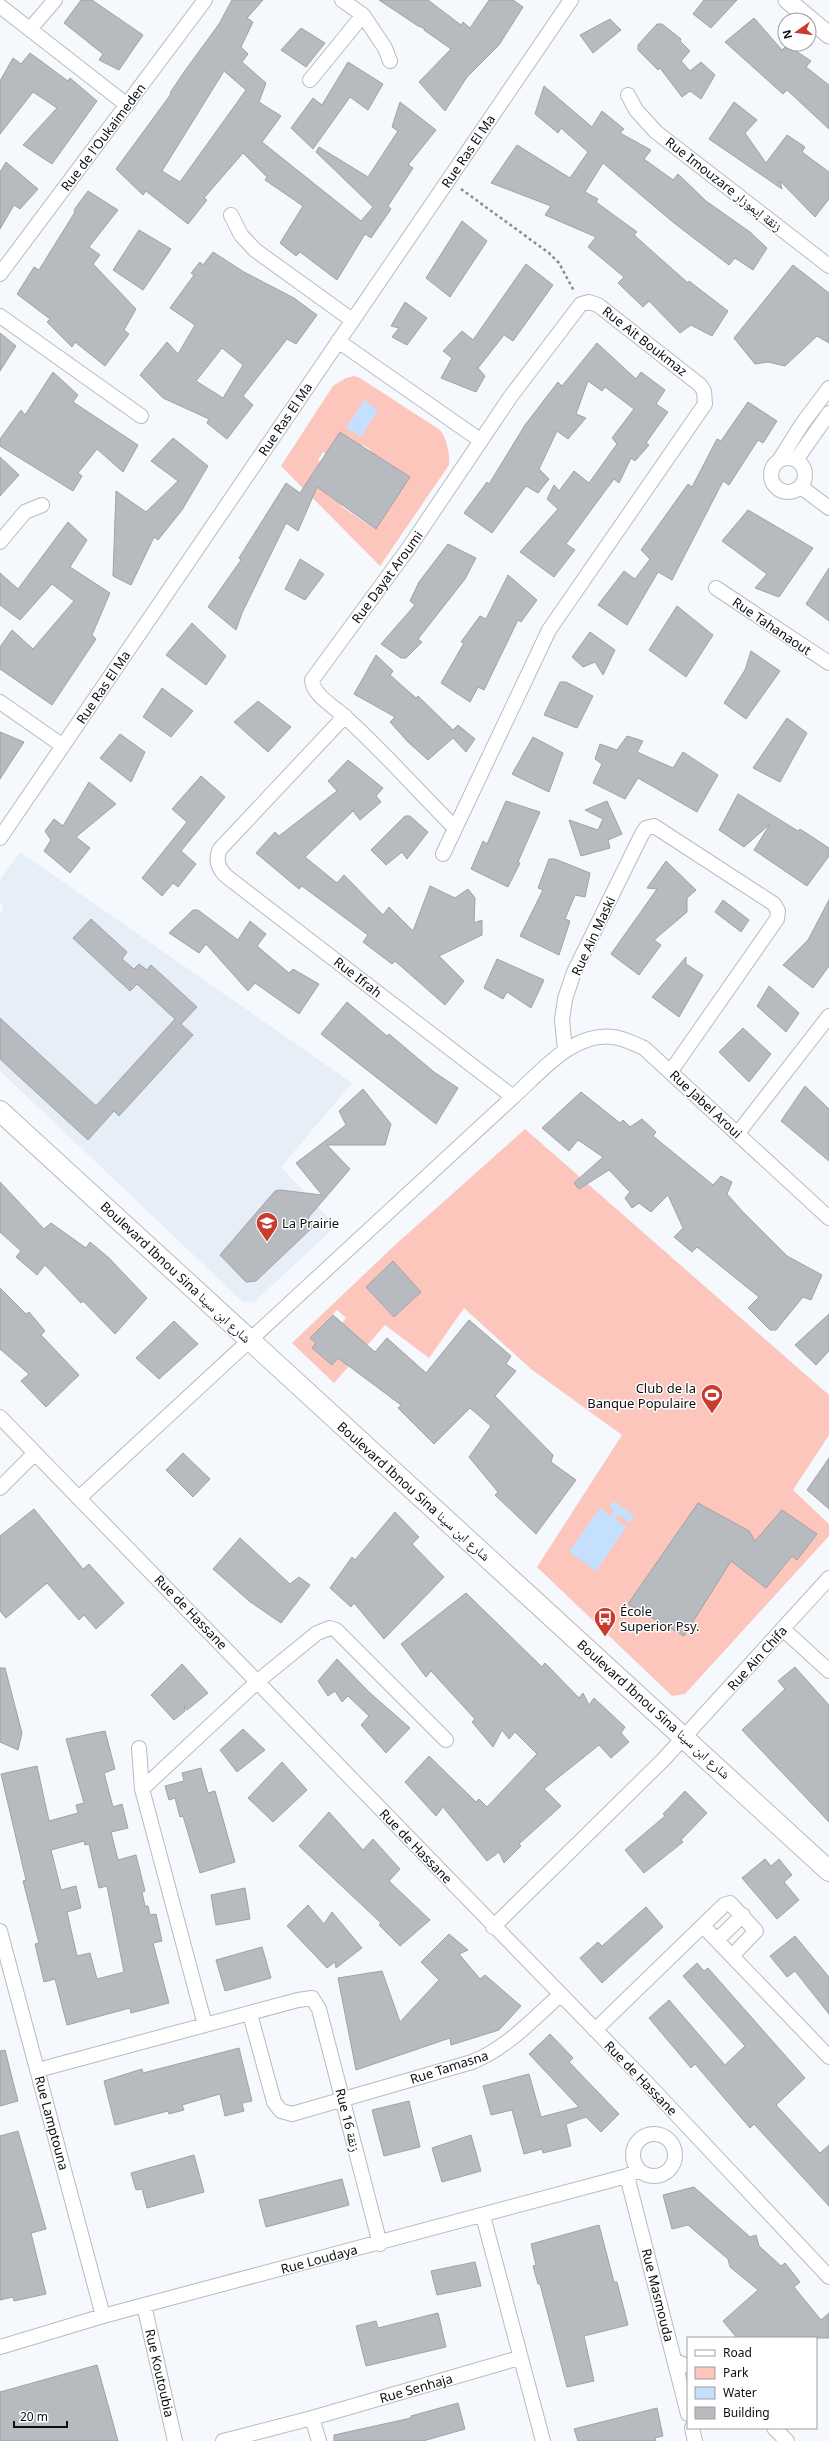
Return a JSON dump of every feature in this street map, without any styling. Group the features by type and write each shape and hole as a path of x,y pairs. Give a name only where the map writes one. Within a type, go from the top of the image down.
{"main road":[{"name":"Boulevard Ibnou Sina شارع ابن سينا","path":"0,1111 829,1871"}],"street":[{"path":"30,29 55,0"},
{"name":"Rue de l'Oukaimeden","path":"0,274 205,0"},
{"path":"342,0 363,15 385,48 390,61"},
{"name":"Rue Ras El Ma","path":"0,838 570,0"},
{"path":"787,0 829,36"},
{"path":"0,6 127,105"},
{"path":"310,80 363,15"},
{"name":"Rue Imouzare زنقة إيموزار","path":"628,95 636,110 656,132 829,266"},
{"path":"231,215 242,234 255,250 352,320"},
{"name":"Rue Ait Boukmaz","path":"454,827 549,630 705,404 704,390 700,385 598,305 589,302 580,304"},
{"name":"Rue Dayat Aroumi","path":"454,827 344,716 317,692 312,686 312,680 408,549 480,440 580,304"},
{"path":"0,316 141,416"},
{"path":"338,341 480,440"},
{"path":"780,459 789,457 796,460 805,472 805,480 801,487 795,491 787,493 779,491 771,478 771,471 774,464 780,459 802,424 829,388"},
{"path":"796,460 829,413"},
{"path":"802,424 815,434"},
{"path":"801,487 829,508"},
{"path":"0,542 25,512 42,505"},
{"name":"Rue Tahanaout","path":"716,588 829,663"},
{"path":"0,702 63,746"},
{"name":"Rue Ifrah","path":"344,716 220,848 218,863 226,876 513,1097"},
{"name":"Rue Ain Maski","path":"565,1050 562,1020 565,999 574,972 646,828 654,826 659,827 774,904 778,911 777,920 671,1071"},
{"path":"443,854 454,827"},
{"path":"738,1133 829,1016"},
{"name":"Rue Jabel Aroui","path":"79,1498 249,1339 565,1050 597,1037 612,1036 624,1039 644,1048 671,1071 829,1218"},
{"name":"Rue de Hassane","path":"0,1417 258,1681 493,1927 595,2030 829,2277"},
{"path":"0,1488 35,1453"},
{"name":"Rue Ain Chifa","path":"493,1927 684,1738 829,1578"},
{"path":"142,1789 258,1681 317,1632 330,1628 336,1630 446,1740"},
{"path":"783,1629 829,1671"},
{"path":"139,1748 142,1789 205,2025"},
{"path":"595,2030 727,1904 733,1904 756,1931 732,1956"},
{"path":"717,1940 743,1915"},
{"path":"703,1926 829,2057"},
{"name":"Rue Lamptouna","path":"0,1930 103,2316"},
{"name":"Rue Tamasna","path":"250,2014 274,2102 281,2111 292,2114 472,2062 492,2054 508,2043 560,1995"},
{"name":"Rue 16 زنقة","path":"250,2014 305,1998 312,1998 319,2009 380,2244"},
{"path":"38,2070 250,2014"},
{"path":"670,2140 685,2124"},
{"path":"652,2133 662,2135 670,2140 674,2149 675,2159 671,2168 664,2174 655,2177 632,2173 632,2151 636,2143 643,2136 652,2133"},
{"name":"Rue Loudaya","path":"0,2347 103,2316 380,2244 632,2173"},
{"name":"Rue Masmouda","path":"632,2173 681,2363 687,2407"},
{"path":"483,2216 519,2358 543,2441"},
{"name":"Rue Koutoubia","path":"144,2305 175,2441"},
{"name":"Rue Senhaja","path":"223,2441 312,2418 519,2358"},
{"path":"312,2418 319,2441"},
{"path":"692,2429 695,2441"},
{"path":"775,2429 787,2441"}],"path":[{"path":"448,180 549,253 559,263 580,304"}],"shaded area":[{"path":"20,852 352,1083 281,1167 336,1226 254,1302 243,1302 0,1071 0,914 3,910 0,900 0,880"}],"green space":[{"path":"354,376 360,378 440,430 446,442 449,456 449,465 380,566 281,466 333,386 346,378","holes":["341,432 362,446 363,445 371,450 369,453 376,457 377,455 410,478 375,529 341,506 343,503 328,495 331,490 313,474 320,462 318,460 323,452 326,454"]},
{"name":"Club de la Banque Populaire","path":"525,1129 829,1395 829,1435 793,1490 829,1524 829,1536 685,1694 672,1696 537,1567 622,1435 531,1369 464,1308 429,1358 385,1325 334,1383 292,1343 395,1245","holes":["393,1261 421,1292 394,1317 366,1287","337,1310 346,1318 342,1323 357,1336 332,1365 313,1348 316,1343 310,1338"]}],"water":[{"path":"364,400 378,410 361,437 346,428"},
{"path":"613,1501 634,1516 630,1523 618,1515 615,1519 626,1527 596,1571 569,1552 600,1508 611,1516 614,1511 609,1507"}],"building":[{"path":"81,0 92,0 143,35 119,70 99,60 103,54 64,23"},
{"path":"232,0 263,0 247,18 253,22 241,47 248,54 242,62 266,83 259,102 281,116 262,142 361,221 373,207 316,152 319,147 368,177 398,131 392,127 400,102 436,130 408,165 413,168 388,206 391,209 371,238 365,234 337,280 300,252 296,256 280,243 303,206 265,180 267,177 243,153 204,198 207,200 188,224 146,191 143,195 116,169 171,94 170,93 184,72 219,24","holes":["224,71 246,90 180,182 162,171"]},
{"path":"379,0 428,0 461,25 463,22 470,28 489,0 513,0 523,7 499,45 467,77 445,111 419,82 451,49 424,30 424,28 418,26"},
{"path":"704,0 737,0 711,28 693,14"},
{"path":"754,18 777,44 777,52 798,52 811,61 806,67 829,85 829,129 787,90 783,94 725,42"},
{"path":"610,19 621,30 593,53 580,35"},
{"path":"657,24 662,24 681,39 680,41 690,51 681,61 690,71 701,62 715,75 701,99 690,91 682,97 660,68 658,70 638,50 638,45"},
{"path":"301,28 325,43 306,67 281,50"},
{"path":"30,53 68,81 70,78 97,101 52,164 23,145 57,108 33,92 0,134 0,81 13,58 21,64"},
{"path":"348,62 383,84 368,110 350,97 313,149 291,128 313,98 322,105"},
{"path":"544,86 592,127 602,111 624,129 620,133 651,150 644,159 673,180 678,174 706,201 750,232 767,248 753,270 735,258 729,265 674,223 603,163 585,192 598,199 596,202 637,232 634,235 688,283 689,281 728,311 712,336 691,325 680,333 649,301 643,307 618,283 624,277 588,247 596,237 545,215 551,206 491,183 517,145 570,178 588,152 561,128 558,133 535,114"},
{"path":"734,102 757,120 745,133 766,163 787,135 805,147 802,152 829,172 829,199 815,217 780,181 782,189 709,139"},
{"path":"6,162 38,189 20,209 14,205 0,229 0,172"},
{"path":"88,191 118,210 89,247 100,255 93,264 136,309 124,330 129,334 105,366 75,342 72,347 47,322 50,319 17,294 34,267 39,270 75,212 74,210"},
{"path":"462,221 487,241 450,297 426,278"},
{"path":"139,230 171,249 143,290 113,270"},
{"path":"213,252 244,272 294,298 317,315 296,344 287,339 243,396 253,405 227,439 207,423 209,419 163,398 140,375 167,342 178,354 195,325 170,308 194,275 191,273 200,262 203,265","holes":["222,348 243,365 223,398 196,381"]},
{"path":"526,264 553,285 513,341 504,335 478,368 485,376 476,392 441,378 452,358 443,351 462,331 473,340"},
{"path":"793,265 829,293 829,343 817,336 785,366 768,362 755,364 734,338"},
{"path":"405,302 427,318 407,345 392,337 399,328 391,326"},
{"path":"0,333 16,346 0,371"},
{"path":"597,343 636,379 641,372 665,390 656,404 668,412 646,443 649,445 635,461 631,458 619,483 614,479 566,544 575,550 554,577 520,552 558,509 547,499 554,485 559,491 574,471 589,483 617,444 612,438 634,409 605,387 602,391 588,381 576,414 586,418 568,439 557,431 539,469 549,479 538,493 526,486 492,533 464,513 487,482 489,484 525,425 558,382 562,386"},
{"path":"53,372 78,395 73,402 138,445 123,472 97,449 78,473 82,476 73,491 0,446 0,439 21,410 25,415"},
{"path":"748,402 777,421 763,443 758,440 729,485 723,481 672,580 658,572 627,625 598,605 624,571 635,579 650,559 641,550 688,484 692,487 717,439 721,441"},
{"path":"340,432 410,477 376,529 317,487 298,531 286,523 242,613 236,630 208,607 241,560 239,558 286,483 300,493"},
{"path":"173,438 208,466 182,510 158,540 154,537 131,585 113,576 116,491 146,512 178,481 151,461"},
{"path":"0,457 19,475 0,496"},
{"path":"748,510 813,548 779,597 755,588 767,574 722,541"},
{"path":"68,522 87,540 70,567 110,593 92,635 96,639 52,705 0,669 0,647 12,630 33,649 74,601 52,584 20,620 0,605 0,573 18,589"},
{"path":"448,544 476,558 465,579 418,639 422,642 406,658 401,658 381,644 415,605 410,601 419,582"},
{"path":"300,559 324,574 305,600 285,589"},
{"path":"829,568 829,621 806,604"},
{"path":"508,575 537,600 521,622 518,620 484,690 478,687 470,702 441,683 464,643 461,642 480,616 486,619"},
{"path":"677,606 713,635 686,677 649,650"},
{"path":"192,623 226,656 206,685 166,655"},
{"path":"590,632 615,650 603,675 595,662 583,667 572,657"},
{"path":"751,651 780,671 746,719 724,703 745,670"},
{"path":"376,655 393,671 390,675 416,698 418,696 453,730 458,725 475,739 466,752 453,738 428,760 408,742 390,722 395,717 354,694"},
{"path":"560,682 566,682 593,696 577,728 544,715"},
{"path":"162,688 193,711 171,737 143,717"},
{"path":"258,701 291,727 268,752 234,722"},
{"path":"787,718 807,733 780,782 753,768"},
{"path":"0,732 24,742 0,779"},
{"path":"120,734 145,752 131,782 100,758"},
{"path":"627,736 643,741 637,752 673,768 683,752 718,775 697,812 638,778 625,799 593,783 602,764 595,759 600,744 617,750"},
{"path":"533,737 563,753 549,792 512,774"},
{"path":"348,760 383,788 376,796 381,802 360,820 353,811 305,857 337,883 344,875 383,915 389,907 413,931 430,886 455,898 468,889 475,898 474,923 482,920 482,935 439,956 464,981 445,1005 395,961 392,964 363,942 368,935 302,886 299,889 256,853 275,832 279,836 337,791 328,781"},
{"path":"201,776 225,797 181,851 196,864 178,887 173,883 162,896 142,878 187,822 172,809"},
{"path":"89,782 116,804 76,837 90,848 70,873 44,851 51,840 45,831 54,819 63,826"},
{"path":"738,794 798,831 800,829 829,848 829,856 807,886 754,850 770,824 744,847 719,830"},
{"path":"506,801 540,812 518,862 520,863 508,887 471,869 483,841 487,844"},
{"path":"607,801 622,834 608,840 610,848 581,856 569,820 598,830 603,819 585,810"},
{"path":"405,816 410,816 428,832 407,859 402,852 386,865 371,850"},
{"path":"549,859 555,859 590,873 585,897 575,895 565,919 570,921 559,955 520,936 543,890 538,888"},
{"path":"666,861 696,890 687,898 687,912 654,940 661,945 639,975 611,954 657,889 647,888"},
{"path":"723,900 749,920 741,932 715,912"},
{"path":"829,900 829,966 813,988 783,965 808,940"},
{"path":"193,910 198,910 238,940 250,921 266,934 257,946 289,973 293,969 319,984 299,1014 255,983 248,991 206,944 199,953 169,933"},
{"path":"91,919 127,952 122,959 134,969 139,964 147,970 151,965 197,1007 181,1024 193,1035 119,1116 114,1111 88,1140 0,1059 0,1018 96,1106 175,1019 137,984 130,991 73,938"},
{"path":"686,957 686,964 703,975 679,1017 652,997"},
{"path":"497,959 544,980 531,1008 507,992 503,999 484,988"},
{"path":"769,986 799,1013 786,1032 757,1006"},
{"path":"347,1002 387,1036 389,1034 434,1072 458,1088 436,1124 321,1034"},
{"path":"743,1028 771,1054 749,1082 719,1052"},
{"path":"805,1086 829,1109 829,1161 781,1121"},
{"path":"363,1089 391,1124 385,1145 327,1145 350,1169 308,1218 315,1225 256,1281 246,1282 220,1255 275,1191 280,1190 322,1195 296,1163 346,1125 339,1111"},
{"path":"581,1092 620,1123 623,1120 630,1127 642,1119 656,1132 653,1136 713,1185 721,1176 732,1182 727,1194 743,1212 787,1256 822,1275 811,1300 803,1297 776,1330 770,1330 748,1308 759,1297 697,1247 692,1252 674,1237 683,1228 668,1195 651,1212 639,1203 632,1208 625,1198 630,1192 609,1170 579,1189 574,1183 603,1157 578,1140 569,1151 542,1128"},
{"path":"0,1182 44,1229 51,1223 86,1248 90,1242 109,1258 147,1298 115,1334 83,1301 81,1303 45,1265 37,1275 16,1257 21,1251 0,1232"},
{"path":"393,1261 421,1292 394,1317 366,1287"},
{"path":"0,1288 26,1314 29,1312 45,1331 41,1335 79,1375 46,1407 21,1381 29,1374 0,1349"},
{"path":"829,1314 829,1351 816,1365 795,1345"},
{"path":"333,1315 375,1352 387,1338 426,1373 469,1320 511,1356 506,1364 516,1371 495,1396 553,1455 551,1462 576,1480 536,1534 495,1495 498,1492 469,1457 491,1426 470,1408 434,1444 398,1408 401,1405 338,1358 332,1365 312,1348 316,1343 310,1338"},
{"path":"174,1321 198,1344 159,1379 136,1358"},
{"path":"183,1453 210,1479 193,1497 166,1470"},
{"path":"829,1458 829,1509 807,1490"},
{"path":"698,1503 749,1531 755,1541 782,1510 817,1534 797,1560 792,1556 766,1588 731,1561 684,1636 628,1604"},
{"path":"34,1509 83,1569 89,1564 124,1603 96,1629 84,1615 79,1620 47,1583 6,1618 0,1611 0,1536"},
{"path":"395,1512 419,1537 412,1544 444,1577 384,1639 354,1603 351,1607 330,1588 352,1557 355,1560"},
{"path":"240,1538 290,1584 299,1577 310,1585 281,1623 249,1601 213,1569"},
{"path":"466,1593 542,1667 545,1663 579,1698 583,1693 589,1705 594,1698 625,1727 621,1733 629,1742 611,1758 599,1745 544,1789 561,1806 519,1844 521,1846 504,1863 499,1852 487,1861 443,1807 436,1816 405,1782 429,1756 476,1802 479,1799 487,1807 537,1754 515,1732 509,1739 502,1730 493,1747 472,1722 475,1719 431,1671 426,1677 401,1644"},
{"path":"337,1659 369,1692 410,1728 386,1753 361,1725 369,1716 348,1696 342,1702 335,1691 328,1696 318,1681"},
{"path":"182,1664 208,1693 187,1710 184,1706 185,1711 174,1720 151,1695"},
{"path":"795,1667 829,1705 829,1822 742,1730 785,1689 778,1681"},
{"path":"0,1668 5,1668 22,1733 18,1750 0,1742"},
{"path":"243,1729 265,1750 237,1772 220,1750"},
{"path":"105,1731 115,1769 104,1773 113,1807 122,1804 128,1828 111,1832 118,1860 136,1855 145,1891 142,1892 145,1906 148,1906 150,1915 156,1914 162,1941 153,1943 169,2003 131,2013 130,2008 67,2025 55,1979 44,1982 35,1944 39,1943 23,1881 26,1880 1,1774 37,1766 49,1821 78,1813 76,1805 84,1803 66,1739","holes":["84,1841 85,1845 89,1844 99,1888 107,1886 124,1972 97,1979 90,1953 77,1956 67,1912 81,1908 76,1886 61,1890 51,1850"]},
{"path":"282,1762 307,1790 273,1822 248,1798"},
{"path":"201,1768 208,1793 215,1791 235,1862 200,1873 183,1816 180,1817 175,1798 169,1800 165,1786 184,1781 182,1773"},
{"path":"685,1791 707,1813 681,1840 683,1842 644,1873 625,1850 665,1816 663,1814"},
{"path":"329,1812 363,1850 373,1839 400,1869 389,1881 430,1920 400,1946 379,1925 381,1923 299,1846"},
{"path":"765,1859 771,1866 779,1859 792,1875 784,1882 799,1900 777,1919 742,1878"},
{"path":"245,1888 250,1919 216,1925 211,1895"},
{"path":"308,1905 324,1924 332,1912 362,1948 336,1968 335,1962 327,1968 287,1926"},
{"path":"646,1907 663,1927 602,1983 580,1958 598,1942 602,1946"},
{"path":"449,1934 468,1950 459,1954 480,1979 485,1975 521,2006 499,2030 451,2045 450,2038 356,2070 338,1978 382,1971 400,2022 439,1980 421,1962"},
{"path":"795,1936 829,1977 829,2014 795,1971 787,1977 770,1956"},
{"path":"262,1947 271,1978 225,1991 216,1960"},
{"path":"697,1963 704,1971 708,1968 805,2078 776,2105 820,2153 829,2145 829,2206 754,2124 750,2128 695,2064 691,2068 649,2018 669,2000 725,2065 745,2046 683,1976"},
{"path":"550,2034 573,2058 569,2062 619,2114 601,2132 586,2117 566,2124 571,2146 543,2153 542,2149 524,2154 512,2110 491,2115 483,2086 529,2074 541,2117 579,2107 529,2054"},
{"path":"239,2048 252,2101 242,2103 244,2111 225,2116 220,2094 182,2105 184,2110 169,2114 168,2111 115,2125 104,2081 142,2069 143,2073"},
{"path":"5,2050 18,2101 0,2106 0,2051"},
{"path":"409,2101 420,2147 384,2156 372,2110"},
{"path":"18,2131 46,2229 31,2233 46,2294 14,2301 13,2297 0,2300 0,2136"},
{"path":"471,2135 481,2171 442,2182 432,2148"},
{"path":"194,2155 204,2192 147,2208 142,2189 136,2190 131,2173"},
{"path":"342,2179 349,2205 266,2227 259,2200"},
{"path":"694,2187 750,2237 756,2235 759,2246 781,2266 785,2263 800,2282 794,2287 821,2320 829,2313 829,2338 736,2337 723,2321 758,2290 730,2267 728,2259 688,2225 672,2229 663,2195"},
{"path":"599,2225 614,2282 617,2282 628,2325 584,2336 594,2381 567,2387 540,2284 538,2284 533,2266 536,2265 531,2244"},
{"path":"475,2262 481,2286 437,2295 431,2271"},
{"path":"438,2313 446,2347 366,2366 356,2326 376,2321 378,2328"},
{"path":"97,2365 118,2441 0,2441 0,2392"},
{"path":"458,2403 465,2429 423,2441 334,2441 334,2435 411,2418 411,2416"},
{"path":"657,2408 663,2436 655,2438 656,2441 578,2441 574,2429"}],"place":[{"name":"La Prairie","path":"267,1242"},
{"name":"Club de la Banque Populaire","path":"712,1414"},
{"name":"École Superior Psy.","path":"605,1638"}]}
